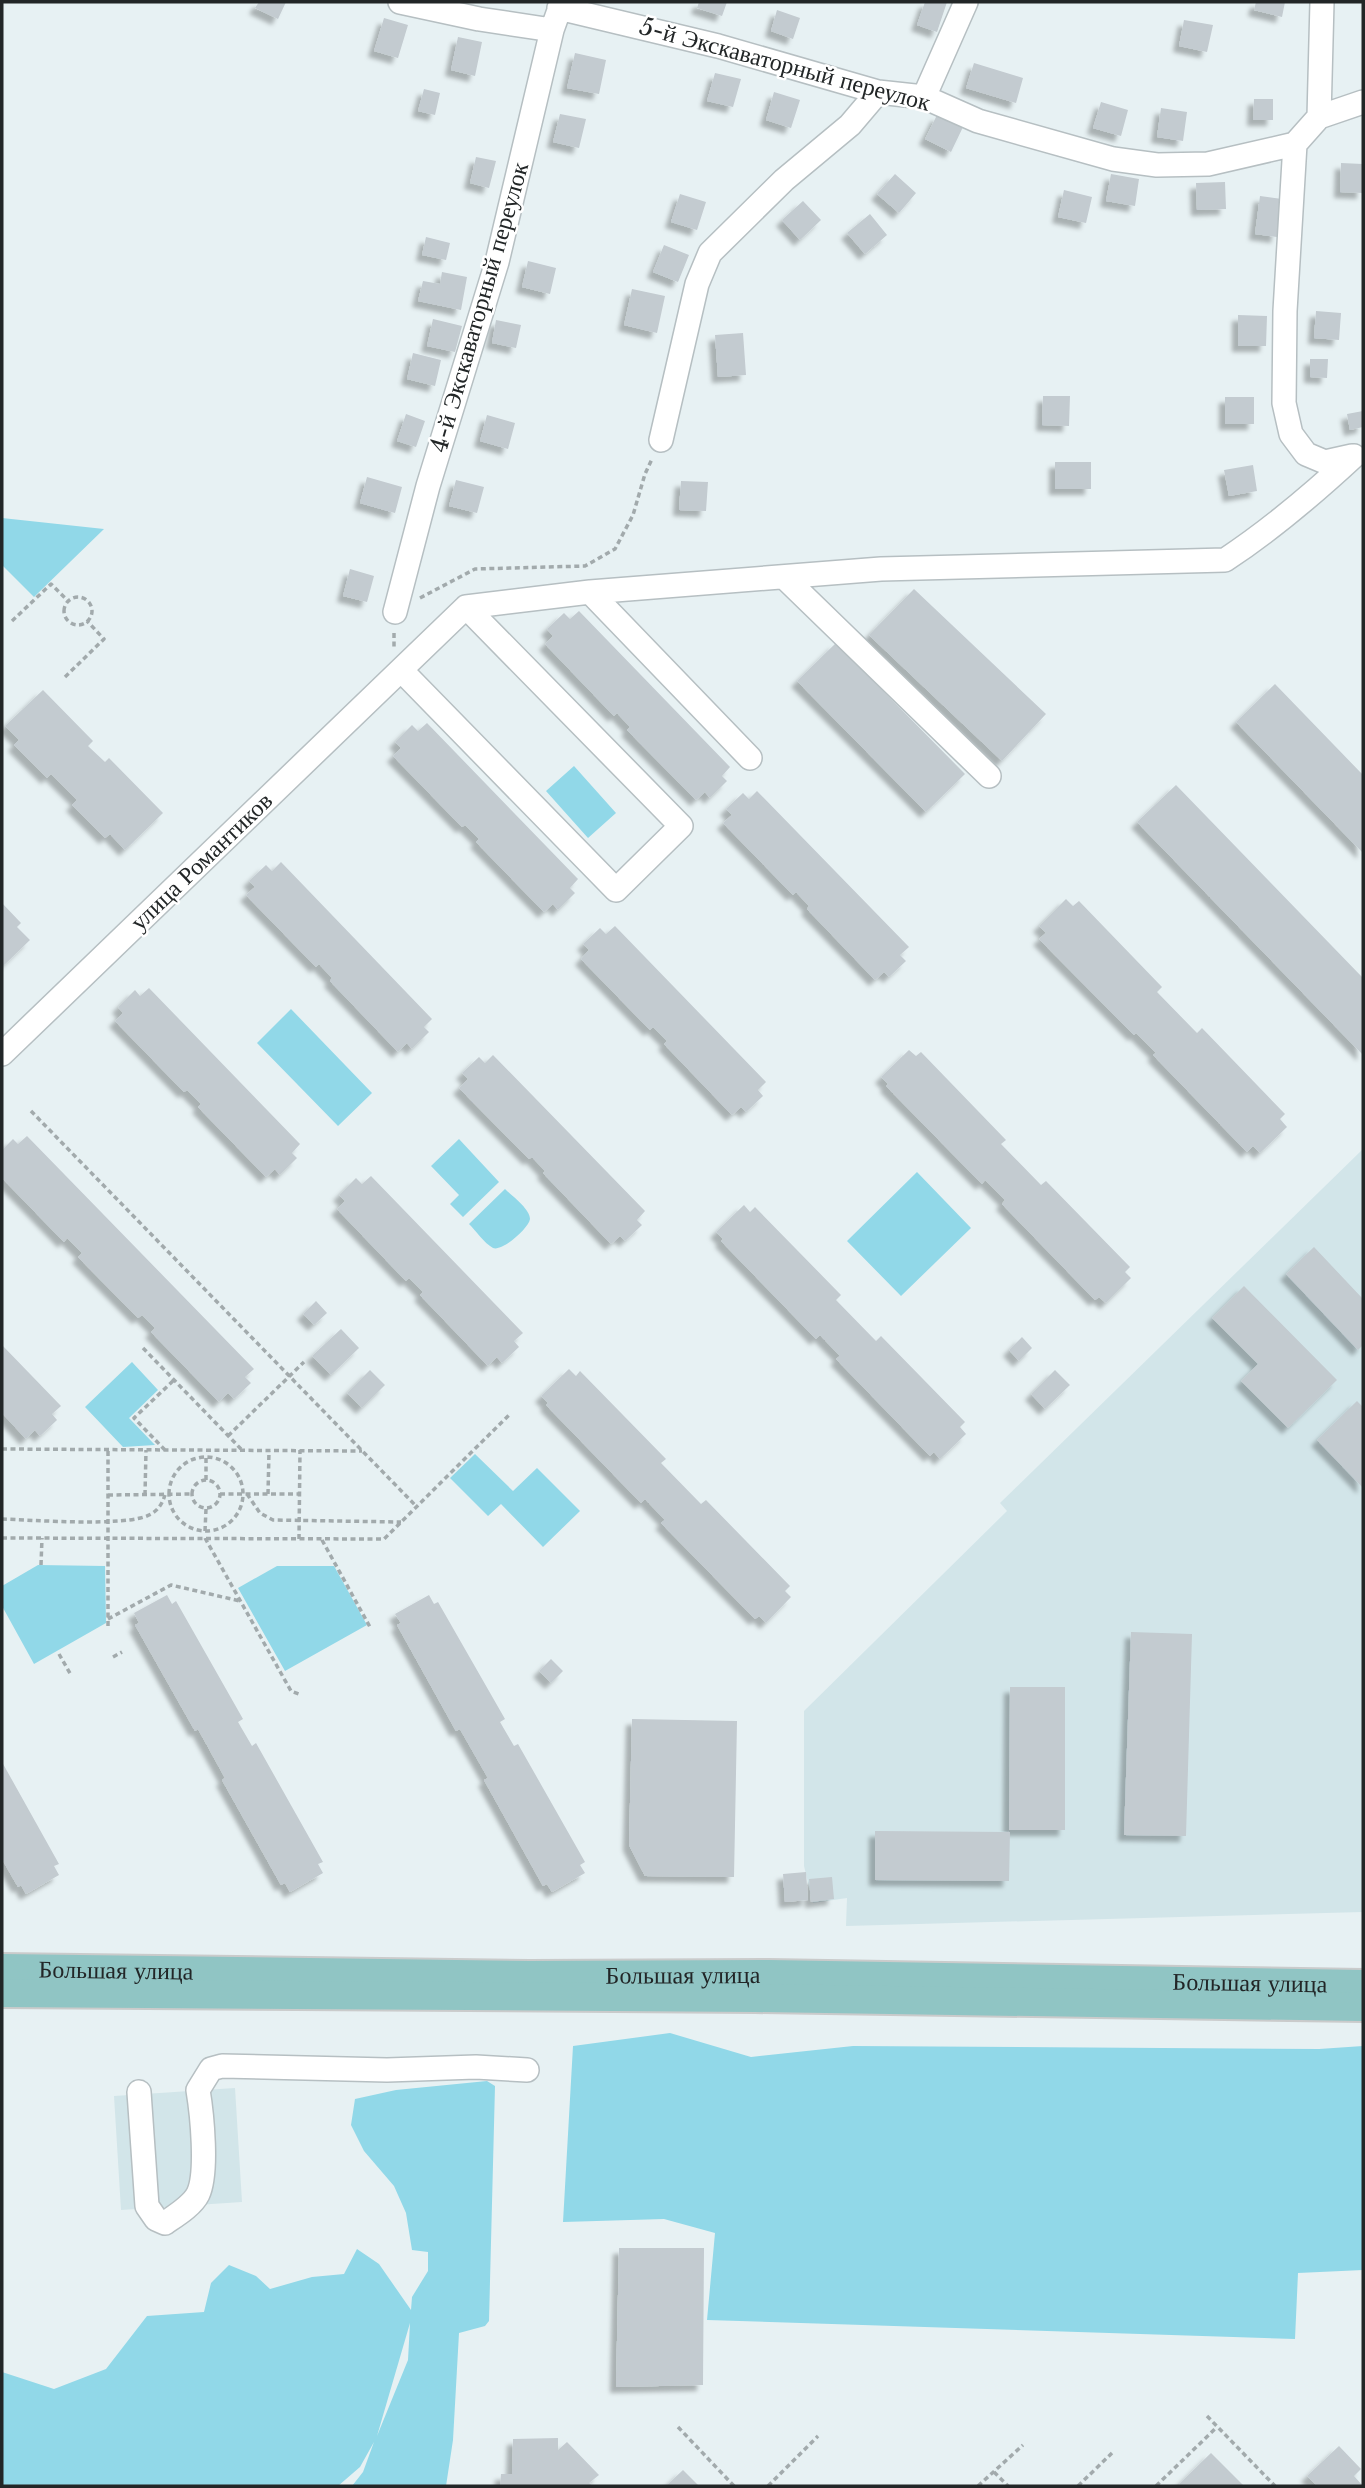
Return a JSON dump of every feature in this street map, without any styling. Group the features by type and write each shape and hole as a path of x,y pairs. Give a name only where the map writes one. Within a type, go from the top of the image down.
{"main road":[{"name":"Большая улица","path":"2,1968 386,1972 529,1986 608,1974 797,1974 1363,1984"},
{"name":"Большая улица","path":"2,1993 529,1986 1363,2007"}],"street":[{"path":"400,2 479,19 552,30"},
{"path":"925,97 966,2"},
{"path":"1319,117 1322,2"},
{"name":"4-й Экскаваторный переулок","path":"395,612 428,486 497,262 560,5"},
{"name":"5-й Экскаваторный переулок","path":"560,5 718,46 878,92 925,97 978,121 1113,159 1157,165 1209,164 1295,144"},
{"path":"661,440 696,284 710,253 784,180 850,125 878,92"},
{"path":"1359,454 1325,462 1306,454 1292,434 1284,403 1285,311 1295,144 1319,117 1363,102"},
{"path":"466,607 590,592 881,569 1225,559 1256,540 1301,505 1359,454"},
{"path":"784,577 989,776"},
{"path":"590,592 750,758"},
{"path":"401,671 616,890 681,826 466,607"},
{"name":"улица Романтиков","path":"2,1054 466,607"},
{"path":"139,2092 148,2206 156,2219 165,2223 198,2195 202,2167 202,2114 198,2090 211,2070 222,2066 387,2070 476,2067 527,2070"}],"path":[{"path":"401,671 393,645 395,612 475,569 585,566 615,549 633,515 645,474 661,440"},
{"path":"12,621 51,584 68,601"},
{"path":"68,601 79,597 85,600 91,610 87,621"},
{"path":"68,601 64,612 66,618 76,625 87,621"},
{"path":"65,677 104,639 87,621"},
{"path":"31,1111 416,1507"},
{"path":"143,1348 242,1450"},
{"path":"228,1436 304,1362"},
{"path":"165,1450 134,1418 174,1380"},
{"path":"2,1538 384,1539 509,1415"},
{"path":"3,1448 362,1451"},
{"path":"108,1450 108,1626"},
{"path":"145,1494 146,1450"},
{"path":"206,1450 206,1480"},
{"path":"268,1494 269,1450"},
{"path":"299,1539 300,1450"},
{"path":"2,1519 127,1521 150,1515 158,1509 178,1470 196,1459 206,1458 226,1463 234,1470 245,1494 266,1518 401,1522"},
{"path":"206,1480 217,1485 220,1494 217,1504 206,1508 196,1504 192,1494 195,1485 206,1480"},
{"path":"108,1494 192,1494"},
{"path":"167,1494 178,1519 186,1525 205,1531 217,1530 234,1519 245,1494"},
{"path":"220,1494 299,1494"},
{"path":"206,1508 205,1538 291,1691 299,1694"},
{"path":"41,1538 41,1565"},
{"path":"321,1539 370,1627"},
{"path":"108,1619 171,1585 240,1601"},
{"path":"113,1657 122,1652"},
{"path":"59,1654 71,1675"},
{"path":"1207,2416 1275,2486"},
{"path":"678,2427 734,2486"},
{"path":"1156,2486 1217,2427"},
{"path":"768,2486 818,2436"},
{"path":"978,2486 1023,2445"},
{"path":"1079,2486 1112,2453"},
{"path":"994,2472 1008,2486"}],"shaded area":[{"path":"2,518 104,529 34,597 2,565"},
{"path":"574,766 616,813 588,838 546,791"},
{"path":"291,1009 372,1093 338,1126 257,1043"},
{"path":"459,1139 499,1182 463,1217 450,1204 459,1195 431,1166"},
{"path":"1363,1149 1363,1912 846,1926 847,1898 813,1903 804,1866 804,1711 1007,1511 1000,1503"},
{"path":"917,1172 971,1228 901,1296 847,1241"},
{"path":"505,1189 524,1207 530,1219 514,1238 493,1248 469,1224"},
{"path":"132,1362 158,1390 129,1418 155,1445 123,1447 85,1407"},
{"path":"475,1454 513,1491 537,1468 580,1511 543,1547 501,1504 488,1516 450,1478"},
{"path":"38,1565 105,1566 106,1623 34,1664 2,1606 2,1586"},
{"path":"277,1566 334,1566 367,1625 285,1671 238,1588"},
{"path":"670,2033 751,2057 853,2046 1319,2049 1363,2046 1363,2270 1298,2273 1295,2339 707,2320 715,2233 664,2219 563,2222 573,2046"},
{"path":"487,2081 495,2086 489,2321 485,2326 459,2333 453,2440 446,2486 352,2486 363,2472 374,2442 360,2467 338,2486 2,2486 2,2372 54,2389 106,2369 147,2316 204,2312 211,2283 229,2265 256,2276 270,2289 312,2277 344,2274 357,2249 379,2264 411,2310 412,2297 428,2271 428,2252 412,2250 406,2213 394,2186 364,2151 351,2125 355,2099 396,2090","holes":["410,2323 408,2360 377,2436"]},
{"path":"235,2088 242,2202 121,2210 114,2096"}],"building":[{"path":"259,2 286,2 278,19 255,8"},
{"path":"699,2 727,2 722,16 697,8"},
{"path":"925,2 947,2 937,32 917,25"},
{"path":"1256,2 1285,2 1282,17 1254,10"},
{"path":"777,10 800,18 793,39 771,31"},
{"path":"384,18 408,25 398,58 374,51"},
{"path":"1184,20 1213,25 1207,52 1179,46"},
{"path":"458,37 482,42 475,76 451,70"},
{"path":"575,53 606,60 599,94 567,88"},
{"path":"974,63 1023,78 1016,103 966,88"},
{"path":"715,73 741,79 733,107 707,101"},
{"path":"424,89 440,93 435,115 418,111"},
{"path":"774,92 800,100 791,128 766,120"},
{"path":"1254,99 1273,99 1273,120 1253,120"},
{"path":"1101,102 1128,110 1121,136 1093,128"},
{"path":"1161,108 1187,112 1183,141 1157,137"},
{"path":"560,114 586,119 579,148 553,142"},
{"path":"937,115 963,127 951,152 925,139"},
{"path":"476,157 496,161 489,188 470,183"},
{"path":"1341,163 1363,164 1363,193 1340,192"},
{"path":"895,174 916,193 899,213 877,194"},
{"path":"1111,174 1139,179 1135,206 1106,201"},
{"path":"1225,182 1226,209 1197,210 1196,183"},
{"path":"1064,190 1092,197 1086,223 1058,217"},
{"path":"680,194 706,202 697,230 671,222"},
{"path":"1260,196 1282,199 1277,237 1255,234"},
{"path":"803,201 821,220 800,240 782,220"},
{"path":"870,214 887,235 865,254 847,233"},
{"path":"426,237 450,243 446,260 422,255"},
{"path":"664,245 689,255 678,282 653,272"},
{"path":"528,261 556,268 550,294 522,287"},
{"path":"442,272 467,277 461,310 418,301 423,281 440,284"},
{"path":"632,289 665,296 657,333 624,325"},
{"path":"1316,311 1341,313 1339,340 1314,338"},
{"path":"1238,315 1267,316 1266,346 1238,346"},
{"path":"433,319 462,326 455,352 427,346"},
{"path":"496,320 521,325 516,348 492,343"},
{"path":"743,333 746,375 718,377 715,335"},
{"path":"413,353 441,360 435,386 407,379"},
{"path":"1310,359 1328,359 1327,378 1310,377"},
{"path":"1043,396 1070,396 1069,426 1042,425"},
{"path":"1225,397 1254,397 1254,424 1225,424"},
{"path":"1363,411 1363,427 1350,430 1347,414"},
{"path":"406,414 425,421 416,447 397,441"},
{"path":"487,415 515,423 508,449 480,441"},
{"path":"1055,462 1091,462 1091,489 1055,489"},
{"path":"1253,465 1257,491 1229,496 1224,470"},
{"path":"367,477 402,487 395,513 360,503"},
{"path":"456,480 484,487 477,513 449,506"},
{"path":"681,481 708,482 706,511 679,510"},
{"path":"350,569 374,576 367,602 343,596"},
{"path":"914,589 1046,714 1002,761 869,635"},
{"path":"579,611 730,767 722,776 727,781 710,798 705,792 696,800 627,730 630,727 617,713 614,716 545,644 553,636 547,629 564,613 570,619"},
{"path":"836,643 965,774 926,812 797,681"},
{"path":"1275,684 1363,775 1363,853 1236,722"},
{"path":"43,690 93,741 88,746 105,762 109,758 163,813 125,850 110,834 105,838 72,805 77,800 51,774 47,778 14,745 19,740 5,726"},
{"path":"427,723 578,879 570,888 575,893 558,910 553,904 544,912 476,842 479,839 465,825 462,827 393,756 401,748 395,742 412,725 418,731"},
{"path":"1176,785 1363,978 1363,1055 1137,822"},
{"path":"757,791 909,947 900,955 906,961 889,977 884,972 875,980 807,909 809,906 796,892 793,895 723,823 732,815 726,809 743,793 749,799"},
{"path":"281,862 432,1019 424,1027 429,1032 412,1049 407,1043 398,1052 330,981 332,978 319,964 316,967 246,895 255,887 249,881 266,865 272,871"},
{"path":"1066,899 1073,906 1079,901 1162,987 1157,992 1197,1033 1202,1028 1285,1114 1280,1119 1287,1127 1260,1153 1253,1146 1247,1152 1153,1055 1156,1053 1136,1033 1134,1035 1039,939 1046,933 1039,926"},
{"path":"2,903 21,923 17,927 30,940 2,967"},
{"path":"615,926 766,1082 758,1090 763,1096 746,1112 741,1107 732,1115 664,1044 667,1041 653,1027 650,1030 581,959 589,950 583,944 600,928 606,934"},
{"path":"149,988 300,1144 292,1153 297,1158 280,1175 275,1169 266,1177 198,1107 201,1104 187,1090 184,1092 115,1021 123,1013 118,1007 135,990 140,996"},
{"path":"909,1050 916,1056 921,1052 1006,1140 1001,1144 1041,1185 1046,1181 1130,1267 1125,1272 1131,1278 1106,1303 1099,1297 1095,1300 1002,1204 1005,1200 985,1180 982,1184 886,1086 888,1084 881,1077"},
{"path":"493,1055 645,1211 637,1220 642,1225 625,1241 620,1236 611,1244 543,1173 545,1171 532,1157 529,1159 459,1088 468,1079 462,1073 479,1057 485,1063"},
{"path":"27,1136 254,1369 245,1377 251,1383 234,1399 228,1393 219,1402 151,1332 155,1328 142,1315 138,1318 78,1257 82,1253 67,1238 64,1242 2,1178 2,1150 13,1139 18,1144"},
{"path":"371,1176 523,1333 514,1341 519,1347 502,1363 497,1357 488,1366 420,1295 423,1292 409,1278 406,1281 337,1209 345,1201 339,1195 356,1178 362,1184"},
{"path":"744,1205 750,1212 755,1207 841,1295 836,1300 876,1341 881,1336 965,1422 960,1427 966,1434 940,1459 934,1452 930,1456 836,1359 840,1356 820,1335 816,1339 721,1241 723,1239 716,1232"},
{"path":"1314,1247 1363,1299 1363,1345 1358,1350 1286,1274"},
{"path":"1244,1286 1337,1380 1288,1428 1241,1381 1258,1364 1212,1318"},
{"path":"316,1301 327,1313 314,1325 303,1314"},
{"path":"341,1329 359,1348 331,1375 312,1356"},
{"path":"1022,1337 1032,1348 1019,1361 1009,1350"},
{"path":"2,1345 61,1406 52,1414 57,1420 40,1436 35,1430 26,1439 2,1413"},
{"path":"569,1369 576,1376 580,1371 666,1459 661,1463 701,1504 706,1500 790,1586 785,1591 791,1597 766,1623 759,1616 755,1619 661,1523 665,1520 645,1499 641,1503 546,1405 548,1403 541,1396"},
{"path":"370,1370 385,1385 362,1408 347,1393"},
{"path":"1055,1370 1070,1385 1045,1409 1031,1394"},
{"path":"1357,1401 1363,1407 1363,1488 1317,1440"},
{"path":"167,1595 172,1604 176,1601 243,1719 238,1722 252,1746 256,1743 323,1862 318,1864 323,1873 290,1892 285,1883 281,1885 222,1780 225,1778 198,1729 195,1731 135,1625 139,1623 134,1613"},
{"path":"429,1595 434,1604 438,1602 505,1719 500,1722 514,1746 518,1744 585,1862 580,1865 585,1873 552,1892 547,1884 543,1886 484,1780 488,1778 460,1729 456,1731 397,1625 401,1623 395,1614"},
{"path":"1131,1632 1192,1634 1186,1836 1124,1835"},
{"path":"551,1659 563,1671 551,1683 539,1671"},
{"path":"1010,1687 1065,1687 1065,1830 1009,1830"},
{"path":"632,1719 737,1721 734,1877 645,1876 629,1845"},
{"path":"2,1762 59,1864 54,1866 59,1875 26,1894 21,1885 18,1887 2,1859"},
{"path":"875,1831 1010,1832 1009,1881 875,1880"},
{"path":"806,1872 808,1900 785,1902 783,1874"},
{"path":"832,1877 834,1899 811,1902 809,1879"},
{"path":"619,2248 704,2248 703,2385 616,2387"},
{"path":"558,2438 558,2450 567,2442 599,2475 589,2483 593,2486 500,2486 501,2474 512,2474 513,2439"},
{"path":"1339,2446 1361,2469 1354,2476 1363,2486 1317,2486 1307,2476"},
{"path":"1211,2453 1244,2486 1179,2484"},
{"path":"683,2470 699,2486 666,2486"}]}
